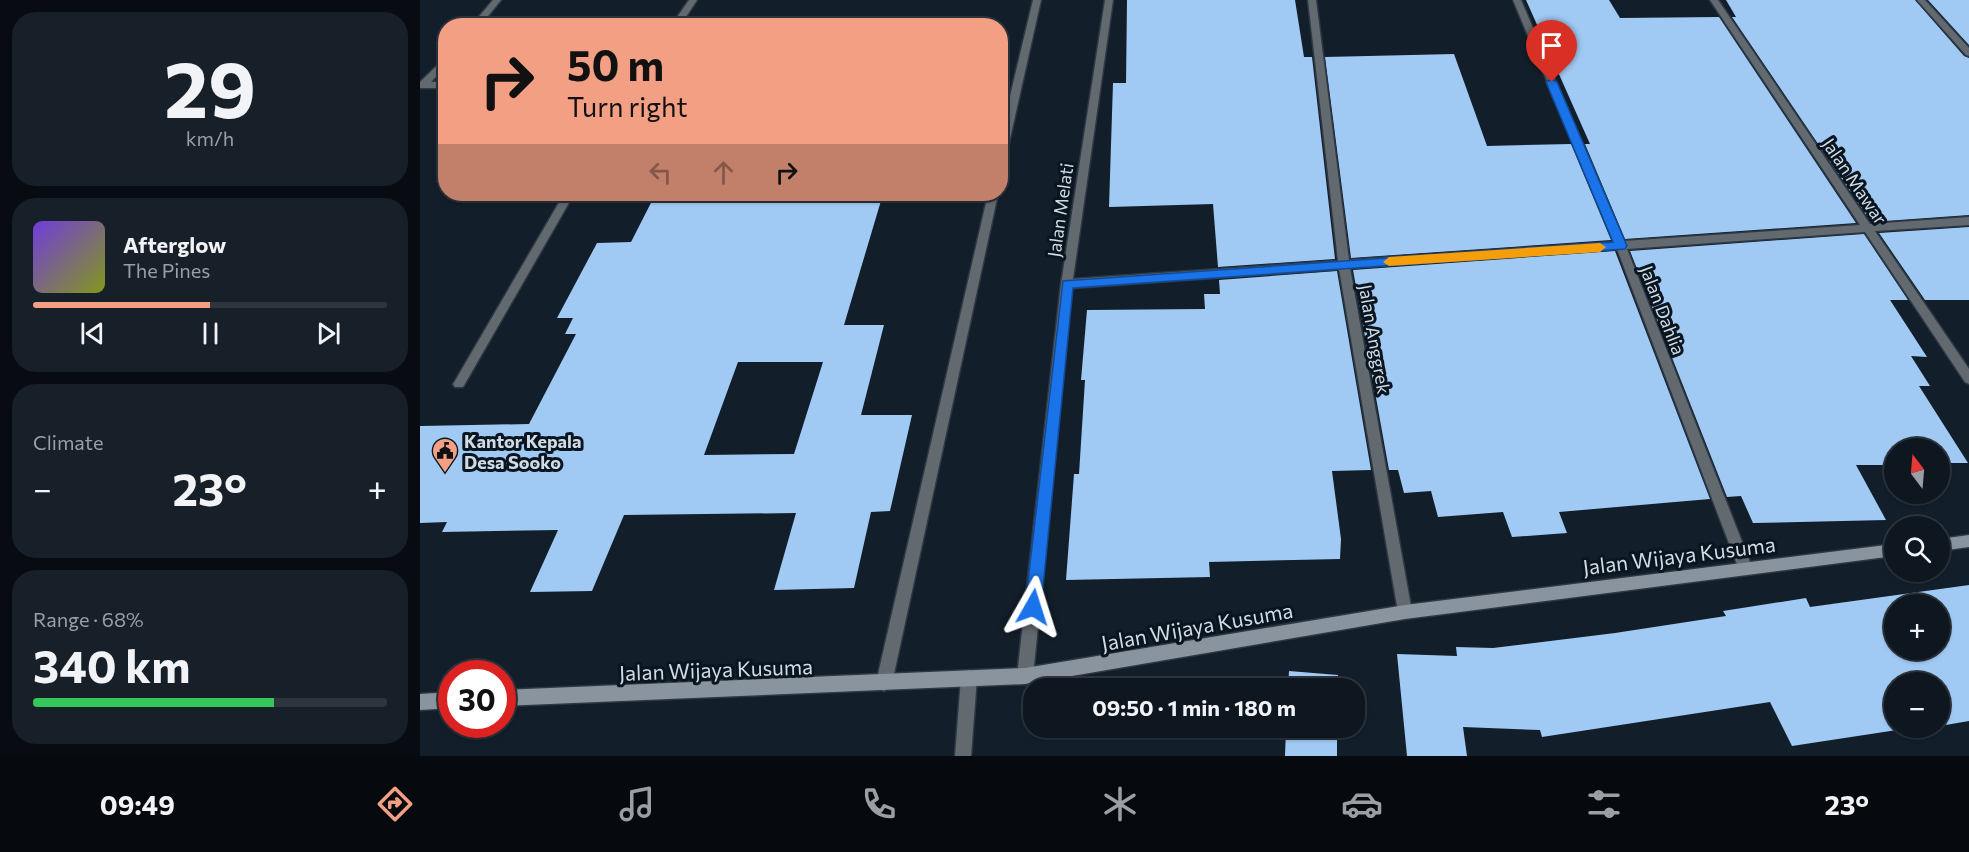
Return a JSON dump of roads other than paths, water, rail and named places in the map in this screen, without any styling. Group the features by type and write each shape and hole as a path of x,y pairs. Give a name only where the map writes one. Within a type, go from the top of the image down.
{"street":[{"path":"481,18 496,0"},
{"path":"681,18 693,0"},
{"path":"1008,125 1036,0"},
{"name":"Jalan Melati","path":"1025,676 1067,284 1109,0"},
{"name":"Jalan Anggrek","path":"1312,0 1344,265 1405,612"},
{"name":"Jalan Dahlia","path":"1517,0 1621,246 1744,567"},
{"name":"Jalan Mawar","path":"1714,0 1969,379"},
{"path":"1921,0 1969,52"},
{"path":"422,85 438,68"},
{"path":"422,85 438,85"},
{"path":"459,384 565,201"},
{"path":"884,683 991,201"},
{"path":"1067,284 1969,222"},
{"path":"1950,543 1969,541"},
{"name":"Jalan Wijaya Kusuma","path":"516,697 1025,676 1405,612 1744,567 1884,551"},
{"path":"963,756 969,678"},
{"path":"420,702 438,701"}],"place":[{"name":"Kantor Kepala Desa Sooko","path":"445,474"}]}
